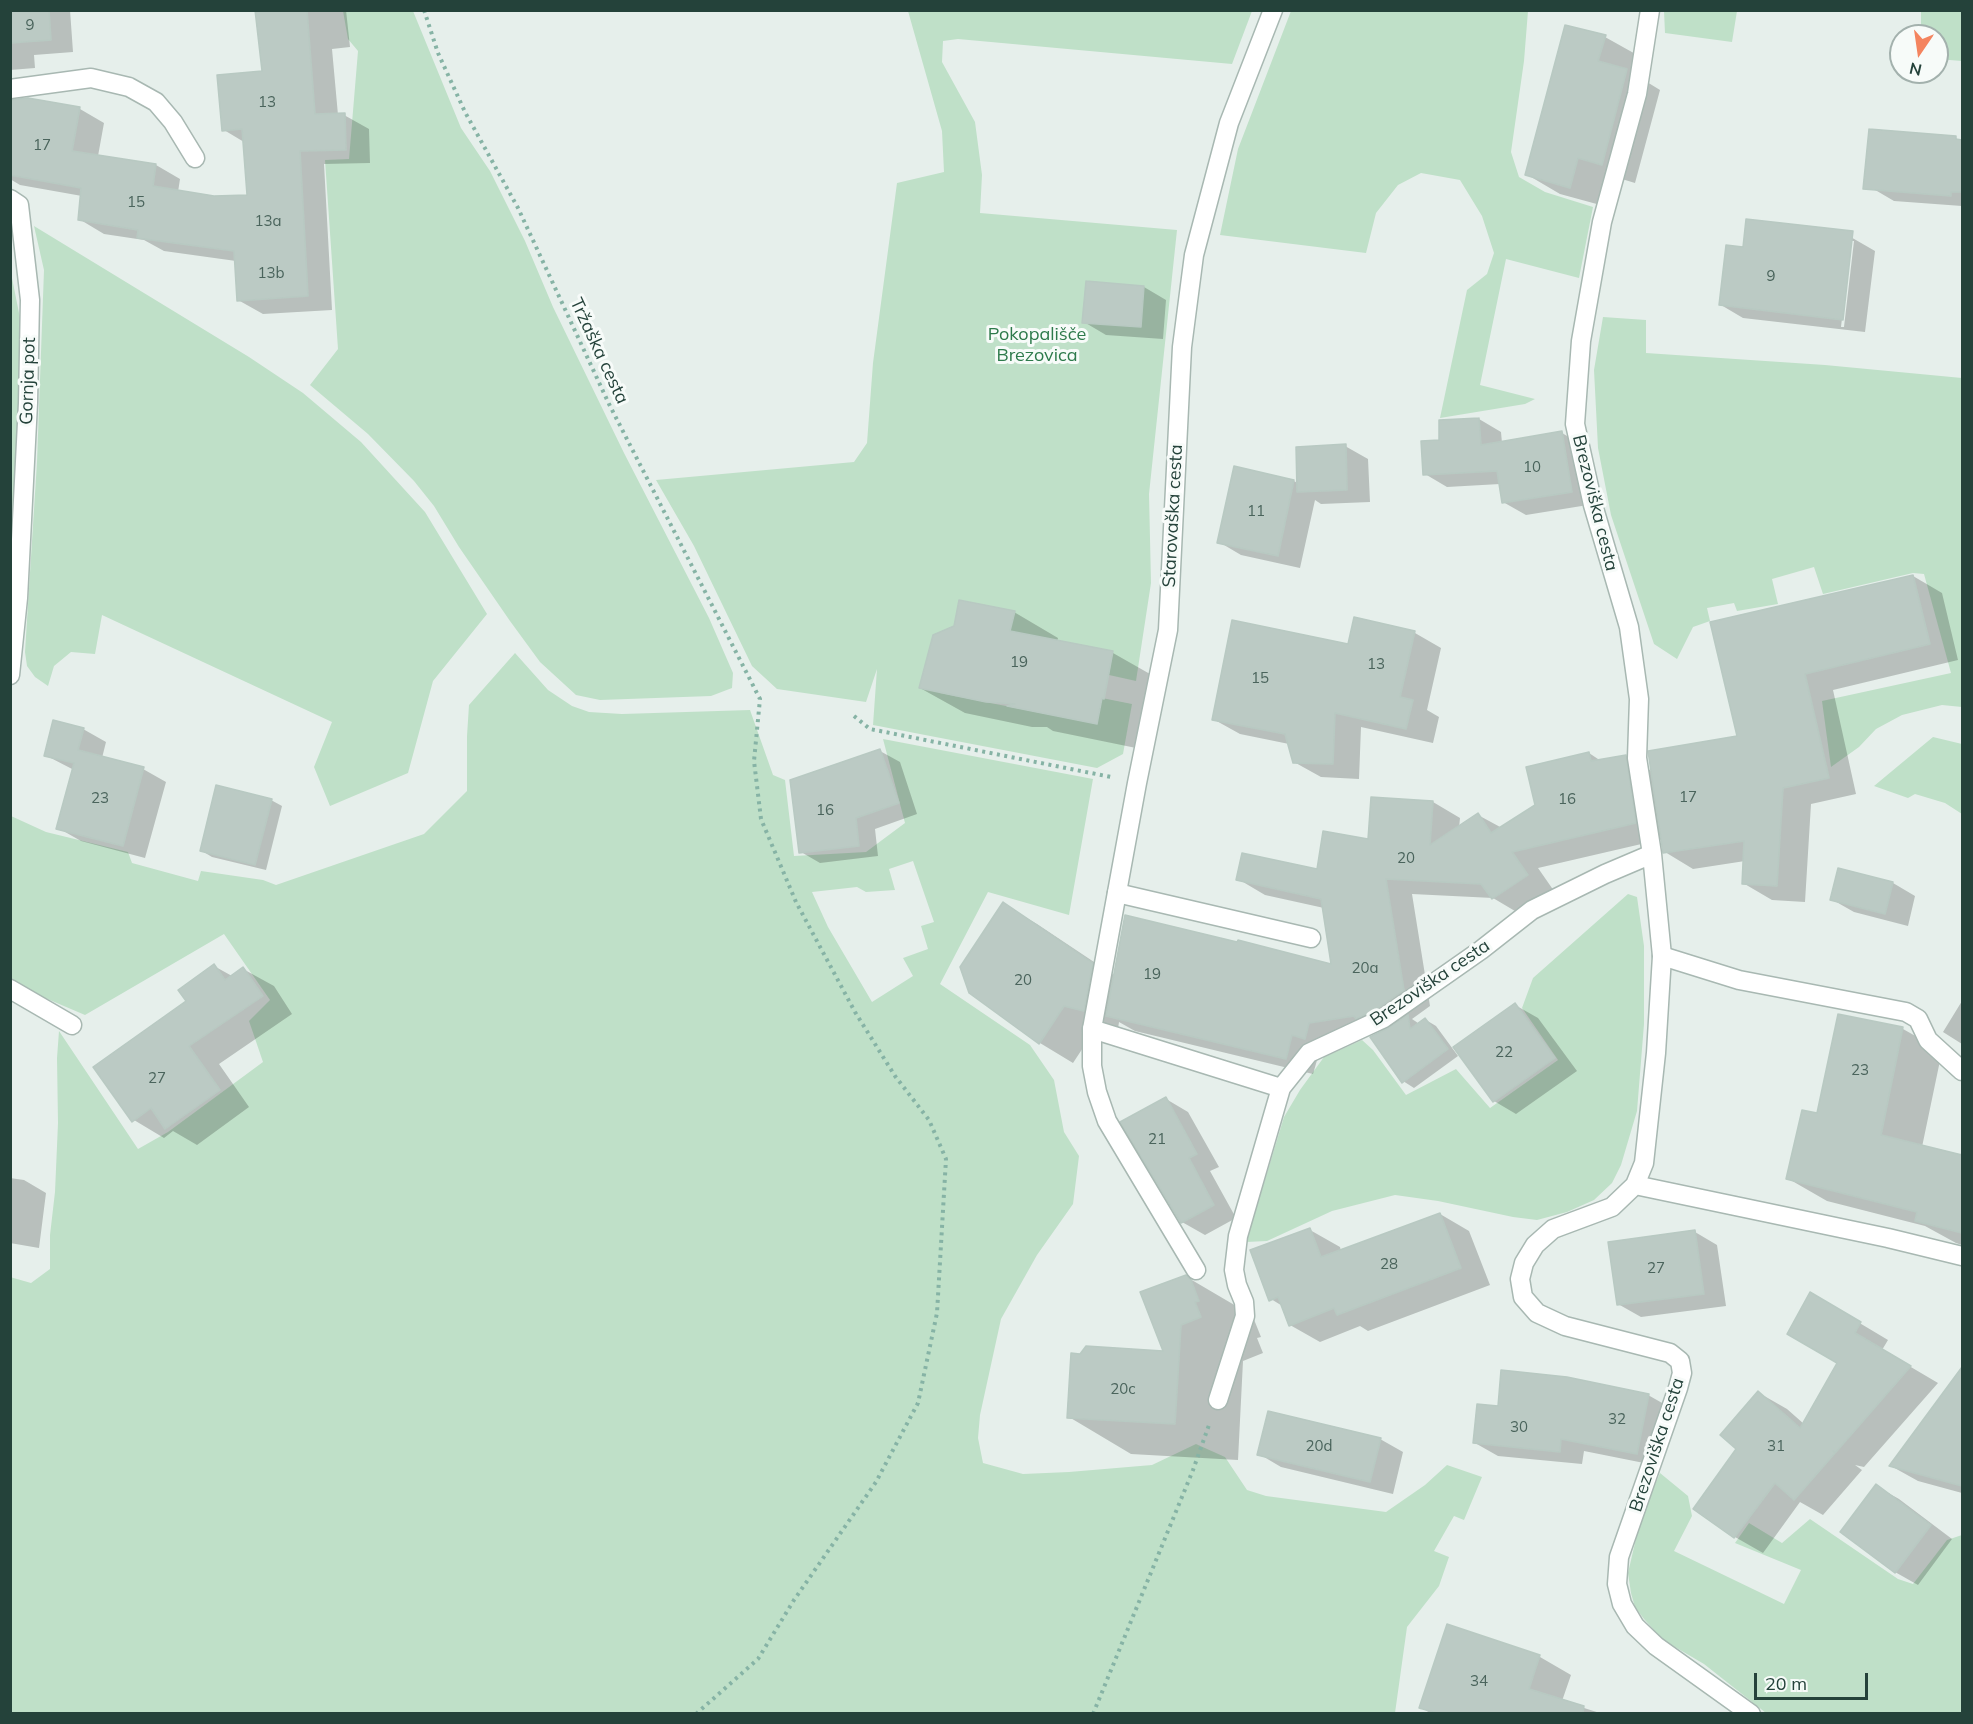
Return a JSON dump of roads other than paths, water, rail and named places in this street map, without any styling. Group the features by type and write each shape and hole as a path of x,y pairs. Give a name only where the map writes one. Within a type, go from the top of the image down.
{"street":[{"name":"Starovaška cesta","path":"1196,1270 1107,1121 1097,1092 1092,1066 1092,1029 1137,783 1168,630 1182,347 1194,255 1229,123 1273,10"},
{"name":"Brezoviška cesta","path":"1650,10 1636,94 1602,222 1581,341 1575,424 1593,505 1629,627 1639,699 1637,758 1652,854 1662,956 1647,1144 1644,1163 1635,1185 1612,1207 1553,1229 1535,1245 1524,1263 1520,1279 1523,1297 1537,1313 1565,1326 1670,1353 1680,1361 1682,1373 1678,1388 1619,1557 1617,1584 1622,1604 1635,1626 1656,1646 1751,1713"},
{"path":"10,89 91,78 129,87 156,102 173,122 195,158"},
{"name":"Gornja pot","path":"10,199 20,206 30,300 18,598 10,675"},
{"name":"Brezoviška cesta","path":"1218,1400 1245,1316 1245,1302 1234,1270 1238,1236 1281,1088 1309,1053 1384,1018 1481,950 1532,910 1652,854"},
{"path":"1117,893 1311,938"},
{"path":"1662,956 1739,980 1906,1011 1918,1019 1928,1040 1962,1071"},
{"path":"10,989 72,1025"},
{"path":"1092,1029 1281,1088"},
{"path":"1635,1185 1888,1238 1962,1256"}],"park label":[{"name":"Pokopališče Brezovica","path":"1037,345"}]}
